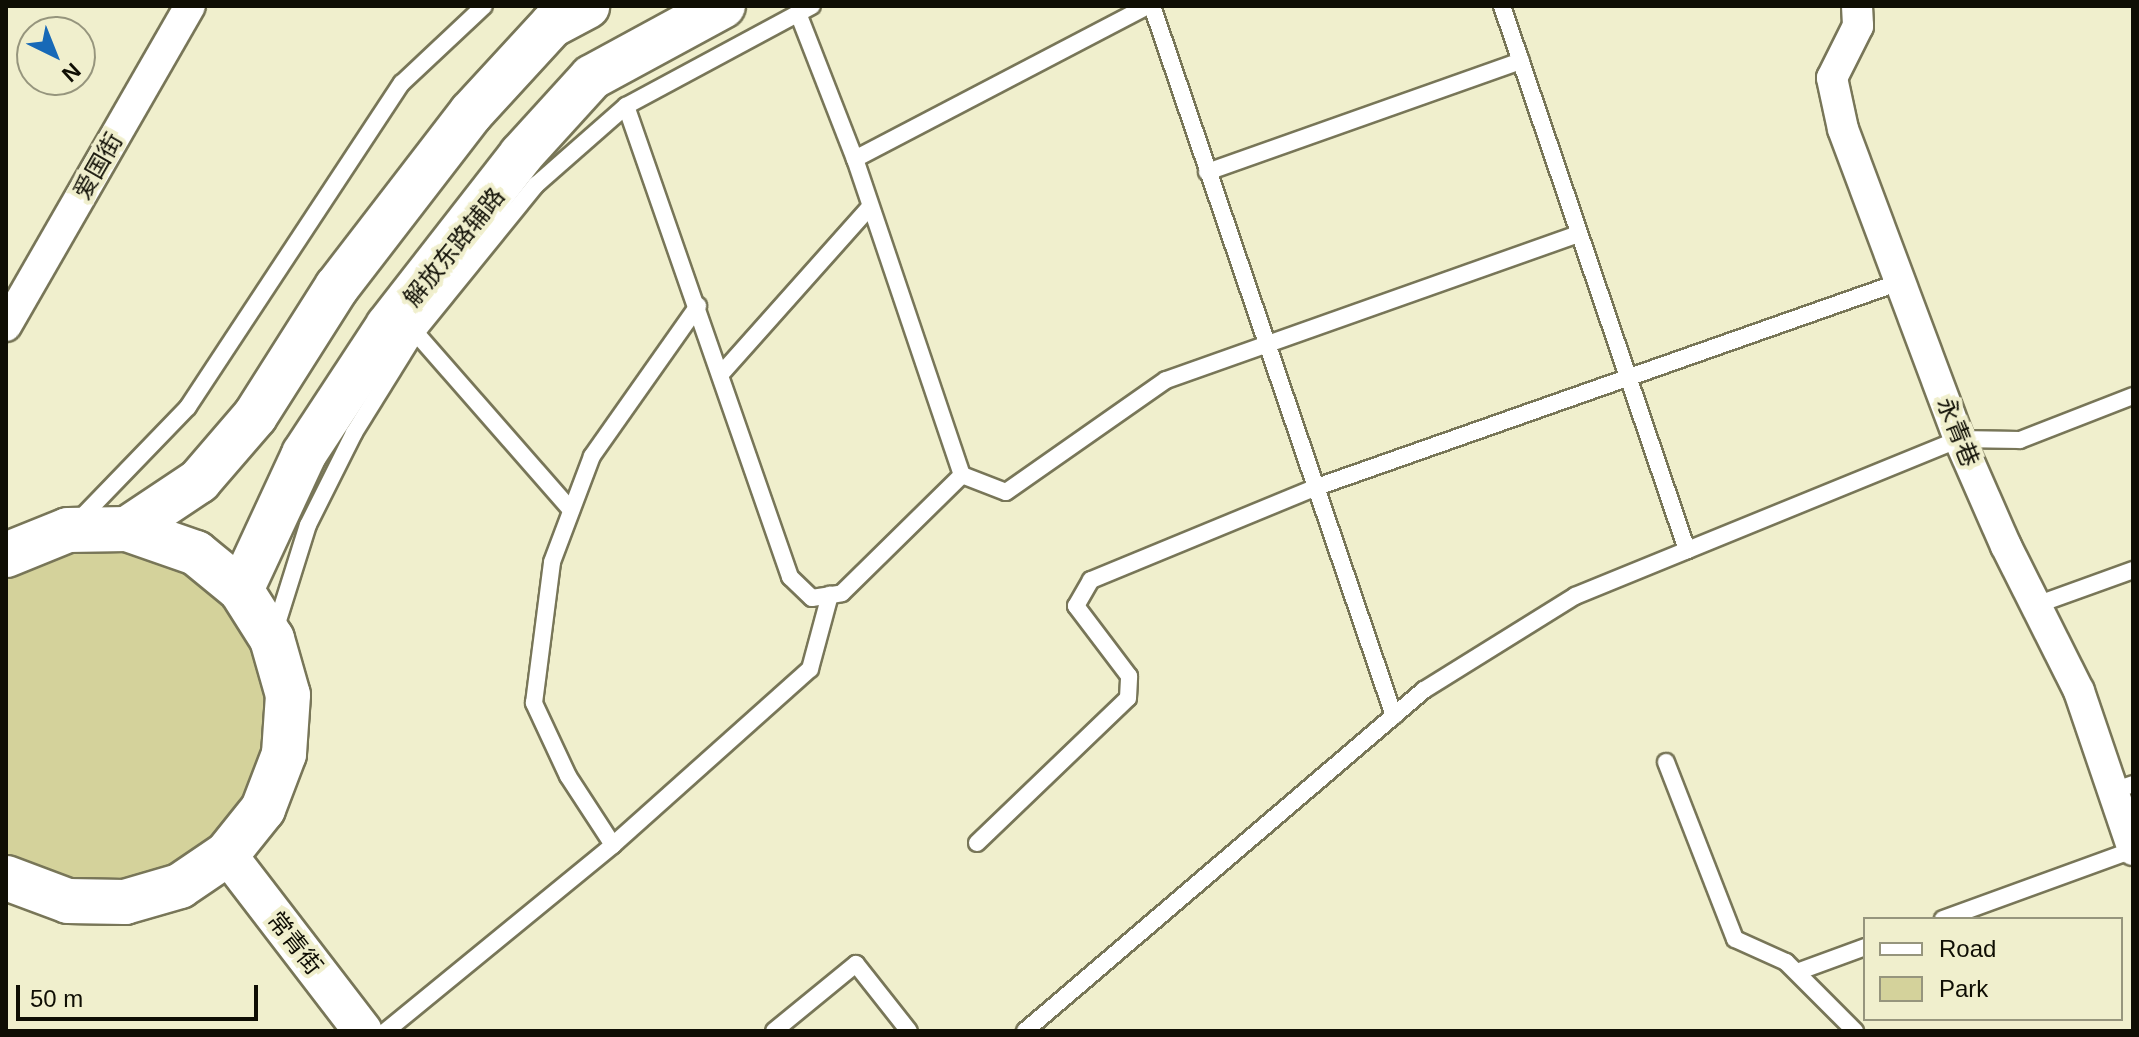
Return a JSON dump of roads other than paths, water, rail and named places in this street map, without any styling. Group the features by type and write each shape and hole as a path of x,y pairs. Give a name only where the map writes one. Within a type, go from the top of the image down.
{"main road":[{"path":"127,529 199,481 255,416 337,287 471,113 552,25 587,6"},
{"path":"241,590 304,454 388,326 521,155 592,77 723,6"},
{"path":"6,555 68,530 127,529 196,553 241,590 272,639 288,695 284,754 263,809 227,854 180,886 125,902 68,901 6,878"}],"street":[{"name":"爱国街","path":"6,326 190,6"},
{"name":"永青巷","path":"1857,6 1858,26 1832,78 1843,129 1959,439 2123,787 2133,850"},
{"name":"常青街","path":"227,854 363,1031"}],"lane":[{"path":"68,530 188,407 402,83 484,6"},
{"path":"855,159 1150,6 1394,716"},
{"path":"1502,6 1687,550"},
{"path":"805,10 962,475 1006,492 1166,380 1579,234"},
{"name":"解放东路辅路","path":"272,639 308,525 354,433 416,333 536,185 626,106 805,10"},
{"path":"1207,172 1521,61"},
{"path":"626,106 790,577 812,598 842,593 962,475"},
{"path":"721,374 870,207"},
{"path":"977,843 1128,698 1129,676 1076,606 1091,580 1314,488 1629,381 1900,282"},
{"path":"613,845 568,776 534,703 552,562 592,456 698,306"},
{"path":"416,333 571,510"},
{"path":"1025,1031 1424,690 1575,596 1959,439 2020,440 2133,396"},
{"path":"2036,605 2133,570"},
{"path":"386,1031 613,845 810,669 830,595"},
{"path":"1666,762 1735,939 1786,962 1855,1031"},
{"path":"1949,917 2133,850"},
{"path":"1797,972 1863,948"},
{"path":"774,1031 856,964 909,1031"}]}
